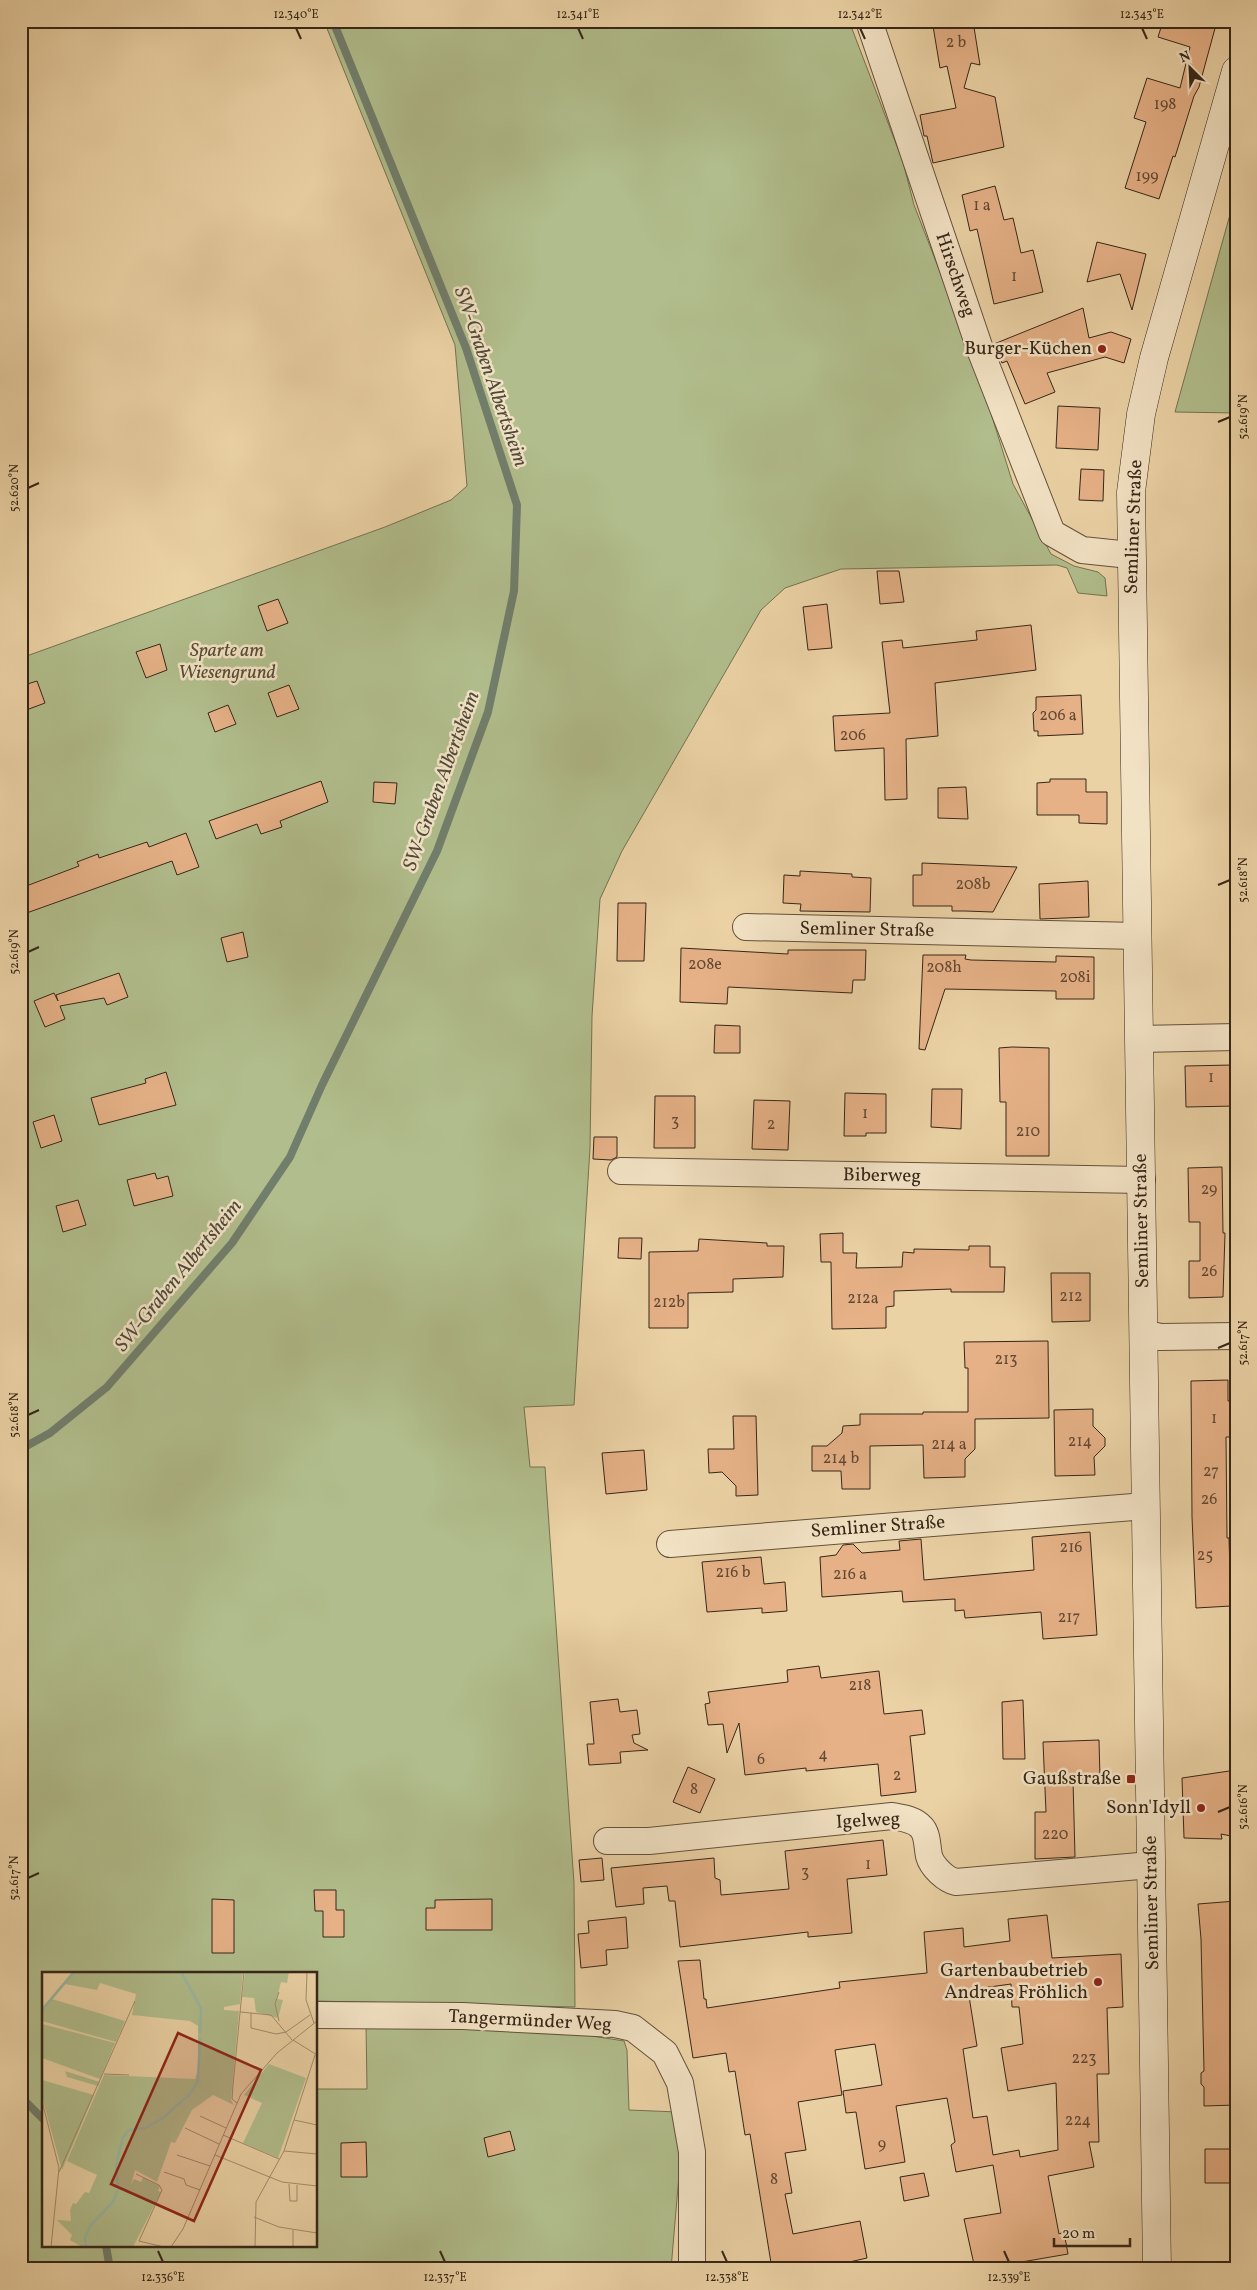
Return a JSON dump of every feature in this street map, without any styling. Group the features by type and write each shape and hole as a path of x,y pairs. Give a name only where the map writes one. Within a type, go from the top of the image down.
{"street":[{"name":"Hirschweg","path":"869,21 981,352 1052,533 1082,550 1130,555"},
{"name":"Semliner Straße","path":"1157,2269 1142,1180 1130,555 1131,492 1141,414 1157,348 1236,71"},
{"name":"Semliner Straße","path":"746,927 1138,936"},
{"path":"1139,1039 1236,1037"},
{"name":"Biberweg","path":"621,1171 1142,1180"},
{"path":"1143,1334 1160,1337 1236,1336"},
{"name":"Semliner Straße","path":"670,1544 1146,1506"},
{"name":"Igelweg","path":"607,1841 649,1840 892,1816 909,1819 922,1827 930,1859 939,1871 956,1882 966,1883 1151,1865"},
{"name":"Tangermünder Weg","path":"318,2015 463,2016 615,2024 633,2028 665,2054 680,2083 692,2152 692,2269"}],"green space":[{"name":"Sparte am Wiesengrund","path":"324,21 849,21 903,162 914,205 975,362 1013,484 1051,554 1074,566 1098,572 1105,578 1107,596 1078,593 1067,568 1057,565 841,569 785,588 761,610 622,851 600,899 592,1016 590,1148 574,1405 524,1407 530,1467 545,1467 574,1883 575,2007 318,2001 318,1972 42,1972 42,2248 318,2248 318,2089 367,2089 366,2024 567,2032 624,2041 627,2050 629,2110 678,2112 681,2152 671,2269 21,2269 21,658 385,527 451,500 467,486 455,345"},
{"path":"1236,193 1236,413 1175,412"}],"building":[{"path":"973,21 980,65 971,63 964,88 995,97 1004,147 933,163 927,136 924,136 920,115 956,108 947,66 940,68 933,26"},
{"path":"1163,21 1217,21 1199,87 1194,96 1175,157 1173,156 1159,199 1125,188 1146,122 1134,118 1147,78 1180,88 1190,47 1158,37"},
{"path":"995,186 1004,220 1013,218 1021,253 1033,250 1043,292 994,304 977,229 970,231 962,195"},
{"path":"1097,242 1146,254 1132,310 1120,274 1087,282"},
{"path":"1083,308 1089,338 1111,332 1131,339 1124,363 1105,357 1047,373 1055,392 1025,404 1007,361 1002,363 994,344"},
{"path":"1058,406 1100,408 1098,450 1056,448"},
{"path":"1081,469 1104,470 1103,501 1079,500"},
{"path":"877,571 899,571 904,602 880,604"},
{"path":"278,599 288,623 267,631 258,606"},
{"path":"827,604 832,648 808,650 803,607"},
{"path":"1031,625 1036,670 935,683 938,736 906,739 907,799 885,800 884,748 835,751 833,716 890,713 882,642 902,640 903,648 977,640 976,631"},
{"path":"160,644 167,670 146,678 136,652"},
{"path":"37,681 45,703 21,712 21,686"},
{"path":"289,685 299,709 277,717 268,693"},
{"path":"1081,695 1083,734 1038,736 1038,731 1034,731 1033,713 1036,710 1036,697"},
{"path":"228,705 236,724 215,732 208,713"},
{"path":"1050,779 1086,779 1086,792 1107,792 1107,824 1079,823 1079,815 1037,815 1037,783 1050,782"},
{"path":"321,781 328,802 280,821 282,827 261,834 257,824 216,839 209,821"},
{"path":"374,782 397,783 395,804 373,802"},
{"path":"966,787 968,819 938,818 938,788"},
{"path":"186,833 199,867 177,875 172,861 21,915 21,888 79,866 77,862 98,854 99,858 147,842 149,847"},
{"path":"922,863 1017,867 993,912 952,911 952,906 913,906 913,875 922,875"},
{"path":"800,871 852,874 852,877 871,878 870,912 800,911 801,904 783,903 784,875 800,876"},
{"path":"1088,881 1089,917 1040,919 1039,884"},
{"path":"618,903 646,903 644,961 617,961"},
{"path":"243,932 248,957 227,962 221,938"},
{"path":"681,948 788,954 788,950 866,950 865,980 853,980 852,993 728,987 727,1004 680,1002"},
{"path":"923,955 966,955 965,959 971,960 1056,962 1056,956 1094,957 1094,999 1056,999 1056,991 945,989 925,1050 919,1049"},
{"path":"119,973 128,997 107,1005 104,998 60,1006 65,1019 45,1027 34,1001 54,993 58,1001 56,995"},
{"path":"715,1025 740,1026 740,1053 714,1053"},
{"path":"999,1048 1049,1048 1049,1156 1006,1156 1006,1102 1000,1102"},
{"path":"1233,1065 1233,1079 1236,1079 1236,1106 1186,1107 1185,1066"},
{"path":"166,1072 176,1105 99,1125 91,1098 146,1083 145,1079"},
{"path":"932,1089 962,1089 961,1129 931,1127"},
{"path":"845,1093 886,1094 886,1133 866,1133 866,1136 844,1136"},
{"path":"655,1096 695,1096 695,1148 654,1148"},
{"path":"754,1100 790,1101 788,1150 752,1149"},
{"path":"54,1115 62,1141 41,1148 33,1122"},
{"path":"594,1137 617,1137 617,1157 611,1160 593,1159"},
{"path":"1222,1167 1223,1233 1225,1233 1223,1297 1189,1298 1189,1261 1200,1261 1200,1222 1189,1222 1188,1168"},
{"path":"155,1173 157,1179 168,1176 173,1196 134,1206 127,1180"},
{"path":"78,1200 86,1225 63,1232 56,1206"},
{"path":"843,1233 843,1253 857,1253 856,1268 902,1267 903,1252 914,1253 914,1249 969,1250 969,1246 990,1246 990,1267 1005,1267 1004,1292 951,1292 951,1289 894,1291 894,1306 886,1307 886,1328 832,1329 831,1262 821,1262 820,1234"},
{"path":"619,1238 642,1238 641,1259 618,1258"},
{"path":"699,1239 767,1243 767,1246 784,1246 783,1277 733,1279 733,1292 688,1293 688,1328 649,1328 649,1252 698,1251"},
{"path":"1051,1273 1090,1273 1090,1321 1052,1322"},
{"path":"1048,1341 1049,1418 975,1419 975,1449 965,1459 965,1477 924,1478 923,1445 870,1446 870,1489 842,1489 841,1471 812,1471 812,1446 827,1446 842,1433 843,1426 860,1425 860,1414 968,1412 968,1368 965,1368 964,1342"},
{"path":"1228,1380 1228,1401 1236,1401 1236,1437 1226,1437 1227,1538 1229,1538 1231,1606 1196,1608 1192,1517 1191,1381"},
{"path":"1093,1409 1093,1426 1105,1438 1105,1446 1094,1457 1095,1475 1055,1476 1054,1410"},
{"path":"733,1416 756,1416 758,1495 736,1496 736,1486 722,1472 709,1473 708,1449 734,1449"},
{"path":"644,1450 647,1490 606,1494 602,1453"},
{"path":"1090,1532 1097,1635 1043,1639 1041,1612 965,1618 964,1610 955,1611 955,1599 903,1602 902,1591 822,1597 820,1557 836,1555 843,1545 853,1544 862,1553 900,1550 899,1541 921,1539 924,1580 1034,1570 1032,1537"},
{"path":"761,1557 764,1584 785,1582 787,1611 762,1613 762,1608 707,1612 702,1562"},
{"path":"819,1666 821,1678 879,1671 884,1714 922,1710 925,1734 910,1736 916,1792 881,1796 878,1764 806,1771 806,1768 745,1775 739,1723 727,1753 723,1724 708,1725 705,1704 710,1703 708,1692 788,1682 787,1670"},
{"path":"618,1699 620,1712 637,1710 640,1734 632,1735 634,1743 648,1750 620,1752 621,1763 589,1765 587,1744 594,1744 590,1702"},
{"path":"1023,1700 1025,1759 1003,1759 1002,1702"},
{"path":"1099,1740 1100,1779 1073,1780 1075,1857 1035,1859 1035,1812 1046,1812 1043,1742"},
{"path":"688,1767 715,1779 700,1813 673,1802"},
{"name":"Sonn'Idyll","path":"1236,1770 1236,1837 1221,1834 1222,1839 1184,1838 1182,1778"},
{"path":"883,1840 887,1875 847,1879 852,1933 808,1937 808,1932 680,1947 675,1901 669,1901 667,1886 643,1888 644,1904 616,1907 611,1868 714,1858 715,1878 720,1880 721,1895 789,1889 785,1851"},
{"path":"602,1858 604,1880 581,1882 579,1860"},
{"path":"314,1890 336,1890 336,1910 344,1910 344,1937 323,1937 323,1911 315,1911"},
{"path":"212,1899 234,1900 234,1953 212,1953"},
{"path":"492,1899 492,1930 426,1930 426,1908 435,1908 435,1900"},
{"path":"1236,1901 1236,2105 1204,2106 1204,2087 1201,2084 1201,2073 1204,2071 1201,1939 1198,1904"},
{"path":"1047,1915 1052,1958 1121,1954 1123,2007 1107,2008 1109,2074 1097,2074 1099,2142 1089,2142 1094,2167 1048,2176 1059,2234 1064,2232 1068,2254 1010,2264 1011,2269 975,2269 964,2219 1001,2213 993,2165 956,2172 951,2145 955,2142 947,2098 896,2106 905,2162 865,2169 856,2112 846,2113 843,2091 882,2085 875,2044 835,2050 842,2095 798,2102 806,2150 785,2153 792,2193 785,2194 793,2234 860,2221 867,2258 845,2263 846,2269 772,2269 750,2134 745,2135 735,2071 729,2072 726,2053 693,2058 678,1961 700,1960 704,1999 706,1999 707,2008 840,1988 839,1982 927,1973 924,1932 963,1928 964,1947 1010,1941 1008,1919","holes":["1011,1984 1012,2007 1019,2007 1023,2044 1001,2048 1008,2091 1056,2083 1058,2150 1020,2157 1019,2150 993,2155 987,2116 973,2118 963,2049 977,2046 968,1990"]},
{"path":"626,1917 628,1948 606,1950 607,1965 581,1968 578,1934 589,1933 588,1921"},
{"path":"510,2131 515,2150 488,2157 484,2138"},
{"path":"366,2142 367,2177 341,2177 341,2143"},
{"path":"1205,2149 1236,2149 1236,2183 1205,2183"},
{"path":"924,2173 929,2196 904,2201 900,2177"}],"waterway":[{"name":"SW-Graben Albertsheim","path":"21,1449 50,1433 107,1387 232,1243 290,1157 322,1085 437,851 488,712 514,591 517,505 466,348 333,21"},
{"name":"SW-Graben Albertsheim","path":"21,2097 42,2118"},
{"name":"SW-Graben Albertsheim","path":"106,2248 110,2269"}],"place":[{"name":"Burger-Küchen","path":"1102,349"},
{"name":"Gaußstraße","path":"1131,1779"},
{"name":"Sonn'Idyll","path":"1201,1808"},
{"name":"Gartenbaubetrieb Andreas Fröhlich","path":"1098,1982"}]}
